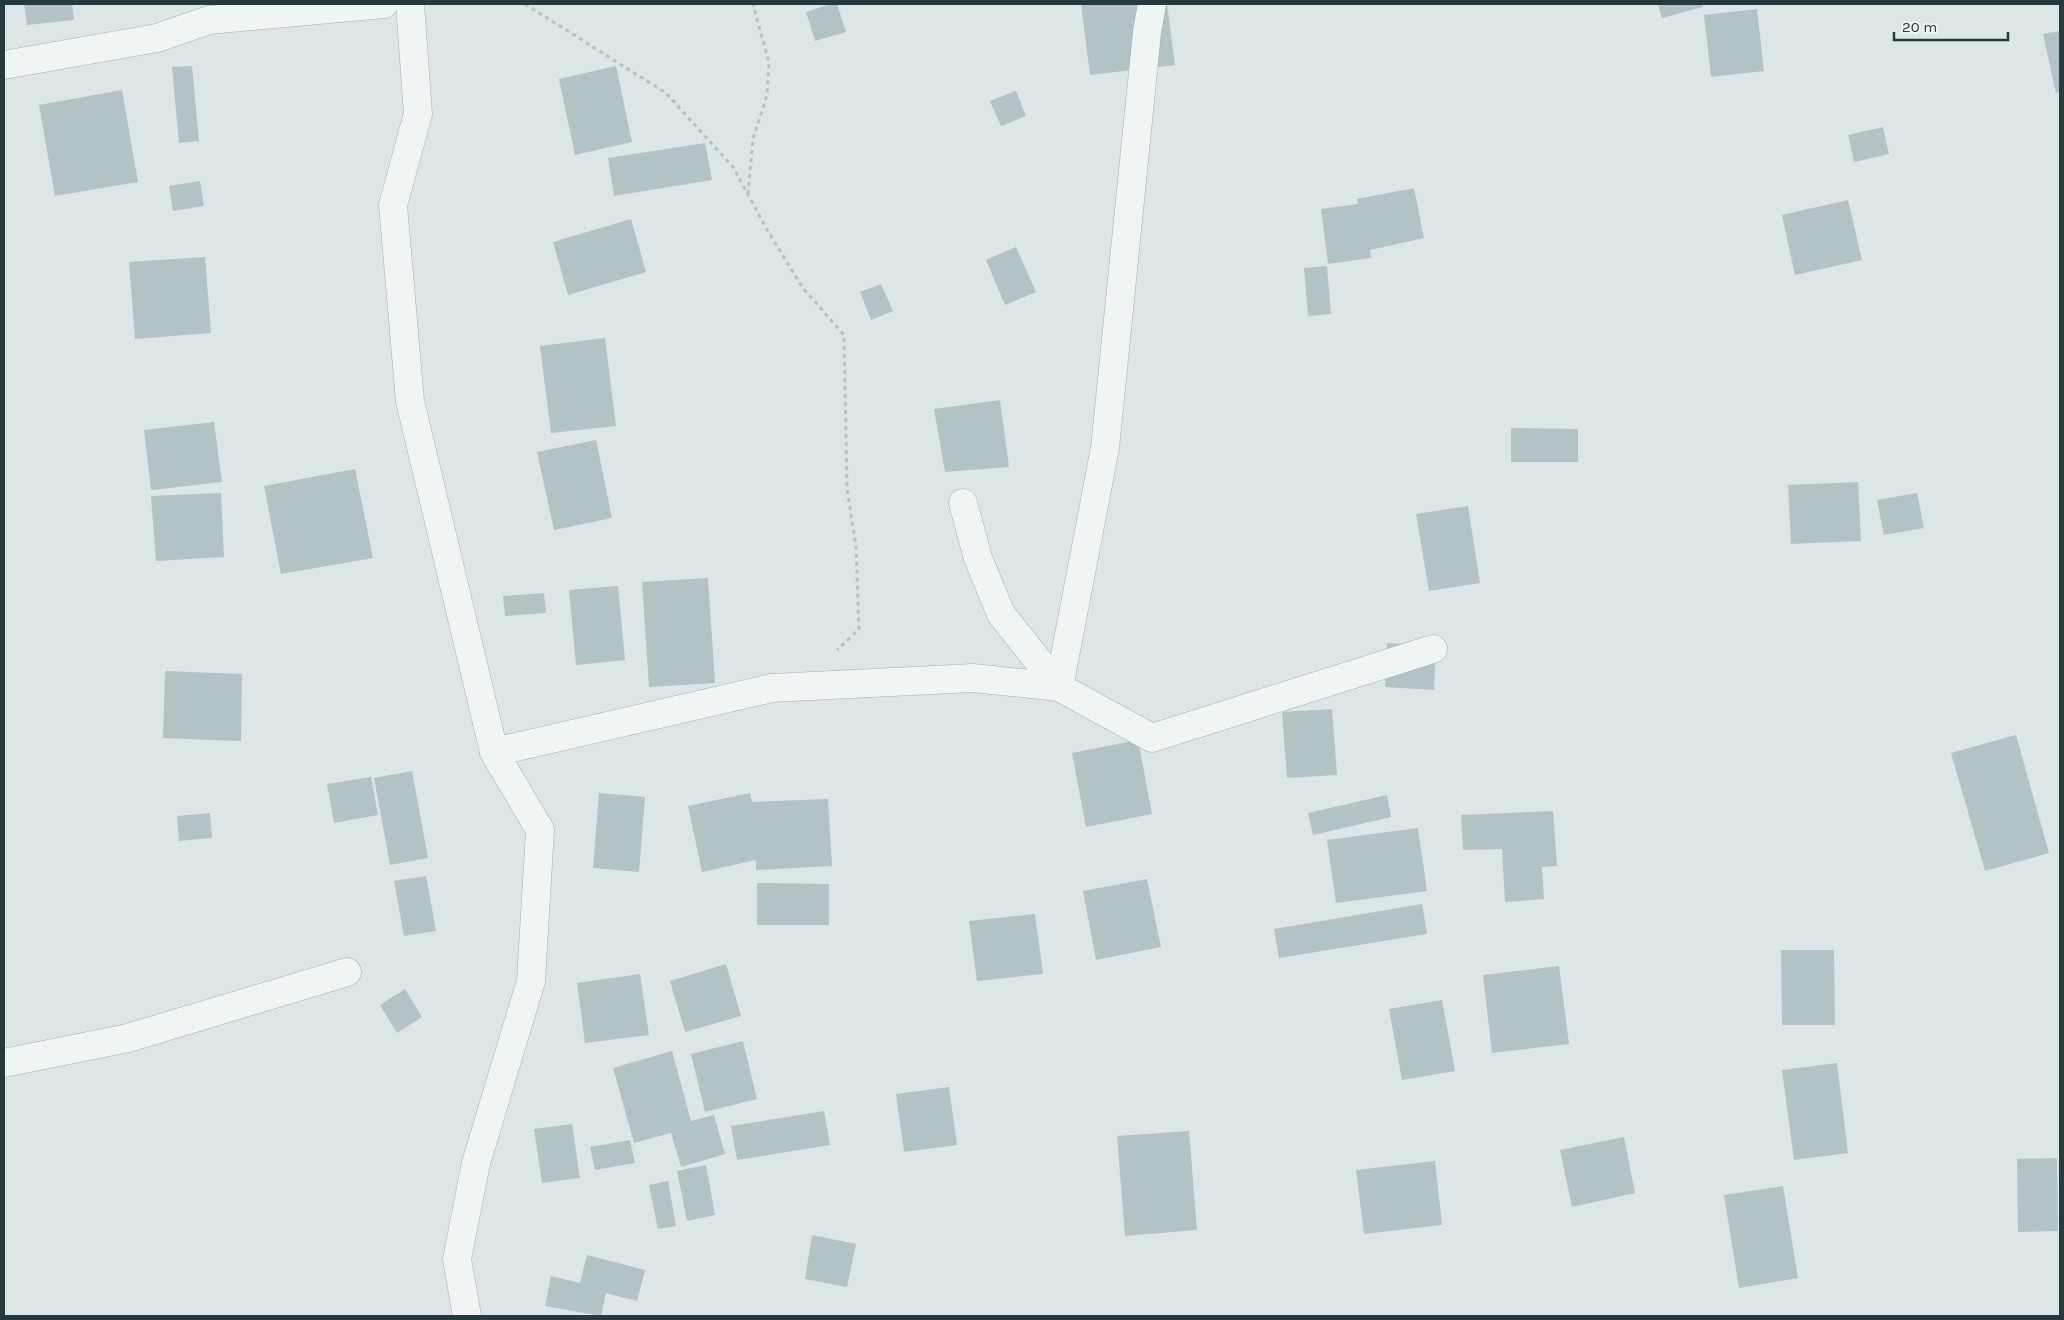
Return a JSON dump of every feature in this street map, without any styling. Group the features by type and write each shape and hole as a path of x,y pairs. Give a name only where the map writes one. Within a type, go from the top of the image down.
{"street":[{"path":"4,65 157,38 210,20 384,4"},
{"path":"410,4 418,114 393,205 410,401 494,752 540,830 531,981 476,1163 457,1259 466,1316"},
{"path":"1059,687 1105,448 1152,4"},
{"path":"963,503 978,558 1001,614 1059,687"},
{"path":"494,752 772,688 973,678 1059,687 1152,738 1432,649"},
{"path":"4,1063 128,1038 347,972"}],"path":[{"path":"525,4 666,93 733,167 802,287 844,335 847,488 856,547 859,629 839,648 809,687"},
{"path":"748,194 753,139 767,95 769,63 753,4"}],"building":[{"path":"24,4 72,4 74,20 27,25"},
{"path":"837,4 846,32 815,41 806,12"},
{"path":"1081,4 1167,4 1175,65 1090,75"},
{"path":"1658,4 1702,4 1703,7 1662,18"},
{"path":"1757,9 1764,71 1711,77 1704,15"},
{"path":"2060,31 2060,92 2056,93 2043,34"},
{"path":"192,66 199,141 179,143 172,67"},
{"path":"616,66 632,142 575,155 559,79"},
{"path":"122,90 138,182 55,196 39,105"},
{"path":"1016,91 1026,116 1001,126 990,101"},
{"path":"1883,127 1889,154 1854,162 1848,135"},
{"path":"705,143 712,180 614,196 608,158"},
{"path":"200,181 204,206 173,211 169,186"},
{"path":"1414,188 1424,238 1370,250 1371,258 1328,264 1321,209 1358,204 1357,199"},
{"path":"1848,200 1862,260 1795,275 1782,215"},
{"path":"631,219 646,272 568,295 553,242"},
{"path":"1016,247 1036,292 1005,305 986,260"},
{"path":"205,257 211,333 135,339 129,262"},
{"path":"1327,266 1331,314 1308,316 1304,268"},
{"path":"881,284 893,311 871,320 860,292"},
{"path":"605,338 616,426 551,433 540,346"},
{"path":"1000,400 1009,467 945,472 934,409"},
{"path":"214,422 222,482 151,490 144,430"},
{"path":"1511,428 1578,429 1578,462 1511,462"},
{"path":"596,440 612,518 554,530 537,452"},
{"path":"355,469 373,558 281,574 264,486"},
{"path":"1858,482 1861,541 1791,544 1788,485"},
{"path":"221,493 224,557 156,561 151,496"},
{"path":"1917,493 1924,528 1884,535 1877,500"},
{"path":"1468,506 1480,583 1429,591 1416,514"},
{"path":"708,578 715,683 649,687 642,582"},
{"path":"618,586 625,660 576,665 569,590"},
{"path":"544,593 546,613 505,616 503,596"},
{"path":"1387,643 1436,645 1434,690 1385,687"},
{"path":"165,671 242,674 241,741 163,738"},
{"path":"1332,709 1337,775 1287,778 1282,712"},
{"path":"2016,735 2049,853 1985,871 1951,753"},
{"path":"1138,740 1152,814 1086,827 1072,753"},
{"path":"412,771 428,858 390,865 374,778"},
{"path":"371,777 378,815 334,823 327,784"},
{"path":"599,793 645,797 639,872 593,868"},
{"path":"750,793 752,802 828,799 832,866 756,870 756,860 702,872 688,806"},
{"path":"1387,795 1391,817 1313,835 1308,813"},
{"path":"1553,811 1557,866 1542,867 1544,899 1505,902 1502,849 1463,850 1461,815"},
{"path":"210,813 212,838 179,841 177,816"},
{"path":"1418,828 1427,891 1336,903 1327,840"},
{"path":"426,876 436,931 404,936 394,881"},
{"path":"1147,879 1161,947 1096,960 1083,891"},
{"path":"757,883 829,884 829,925 757,925"},
{"path":"1422,904 1427,934 1279,958 1274,929"},
{"path":"1035,914 1043,974 977,981 969,921"},
{"path":"1781,950 1834,950 1835,1025 1782,1025"},
{"path":"726,964 741,1016 685,1032 670,981"},
{"path":"1559,966 1569,1044 1492,1053 1483,975"},
{"path":"640,974 649,1035 585,1043 577,983"},
{"path":"405,989 422,1017 397,1033 380,1005"},
{"path":"1442,1000 1455,1071 1402,1080 1389,1009"},
{"path":"743,1041 757,1099 705,1112 691,1054"},
{"path":"672,1051 691,1121 714,1115 725,1154 681,1167 671,1133 634,1143 613,1068"},
{"path":"1837,1063 1848,1153 1794,1160 1782,1070"},
{"path":"949,1087 957,1145 904,1152 896,1094"},
{"path":"824,1111 830,1145 737,1160 731,1126"},
{"path":"572,1124 580,1178 542,1183 534,1129"},
{"path":"1189,1131 1197,1230 1125,1236 1117,1136"},
{"path":"1624,1137 1635,1193 1572,1207 1560,1150"},
{"path":"630,1140 635,1163 595,1170 590,1147"},
{"path":"2057,1158 2058,1231 2018,1232 2017,1159"},
{"path":"1435,1161 1442,1225 1364,1234 1356,1170"},
{"path":"706,1165 715,1215 687,1221 677,1171"},
{"path":"668,1181 676,1226 658,1229 649,1185"},
{"path":"1783,1186 1798,1278 1739,1288 1724,1195"},
{"path":"812,1235 856,1244 847,1287 805,1279"},
{"path":"587,1255 645,1270 637,1301 606,1293 601,1316 545,1306 551,1276 580,1283"}]}
